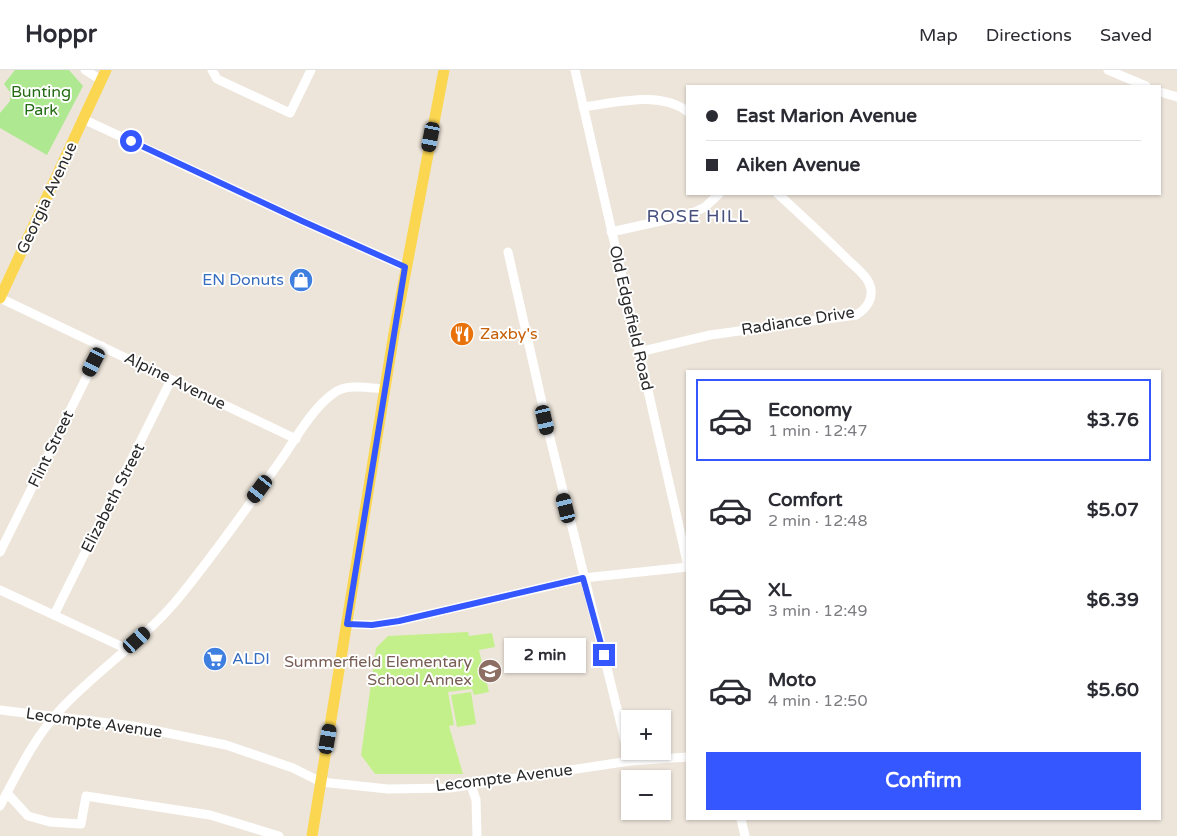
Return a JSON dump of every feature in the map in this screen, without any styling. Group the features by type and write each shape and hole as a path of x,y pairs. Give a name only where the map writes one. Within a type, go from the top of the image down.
{"main road":[{"path":"312,836 405,267 444,70"},
{"name":"Georgia Avenue","path":"0,298 104,75"}],"street":[{"path":"86,70 104,75"},
{"path":"212,70 217,79 290,113 311,70"},
{"name":"Old Edgefield Road","path":"575,70 686,558"},
{"path":"1108,70 1144,85"},
{"path":"1161,92 1177,97"},
{"path":"583,107 652,99 668,102 686,111"},
{"path":"83,119 405,267"},
{"path":"611,232 688,215 705,207 718,195"},
{"name":"Radiance Drive","path":"638,352 710,335 856,315 866,307 871,295 871,288 866,278 779,195"},
{"path":"508,252 583,578 630,761"},
{"name":"Alpine Avenue","path":"0,298 296,438"},
{"name":"Flint Street","path":"0,552 102,346"},
{"name":"Elizabeth Street","path":"54,615 171,380"},
{"path":"0,806 23,761 55,716 147,631 179,598 317,409 338,390 347,388 385,389"},
{"path":"347,624 372,625 399,621 583,578 686,567"},
{"path":"0,590 128,648"},
{"name":"Lecompte Avenue","path":"0,710 133,726 226,745 293,768 321,782 388,789 450,788 630,761 686,757"},
{"path":"471,785 476,800 476,836"},
{"path":"7,793 28,816 50,822 81,824 86,796 210,816 279,836"},
{"path":"742,820 745,836"}],"green space":[{"name":"Bunting Park","path":"15,70 69,70 83,86 47,155 0,128 0,113 10,101 10,92 4,84"},
{"path":"468,632 469,636 492,633 495,647 479,650 489,692 474,695 472,689 448,692 454,725 449,726 463,774 375,774 361,755 376,648 388,636"},
{"path":"471,692 476,724 457,727 451,695"}],"place":[{"name":"EN Donuts","path":"301,280"},
{"name":"Zaxby's","path":"462,334"},
{"name":"ALDI","path":"215,659"},
{"name":"Summerfield Elementary School Annex","path":"490,671"}],"district":[{"name":"ROSE HILL","path":"698,216"}],"route":[{"path":"131,141 405,267 347,624 372,625 399,621 583,578 604,655"}]}
